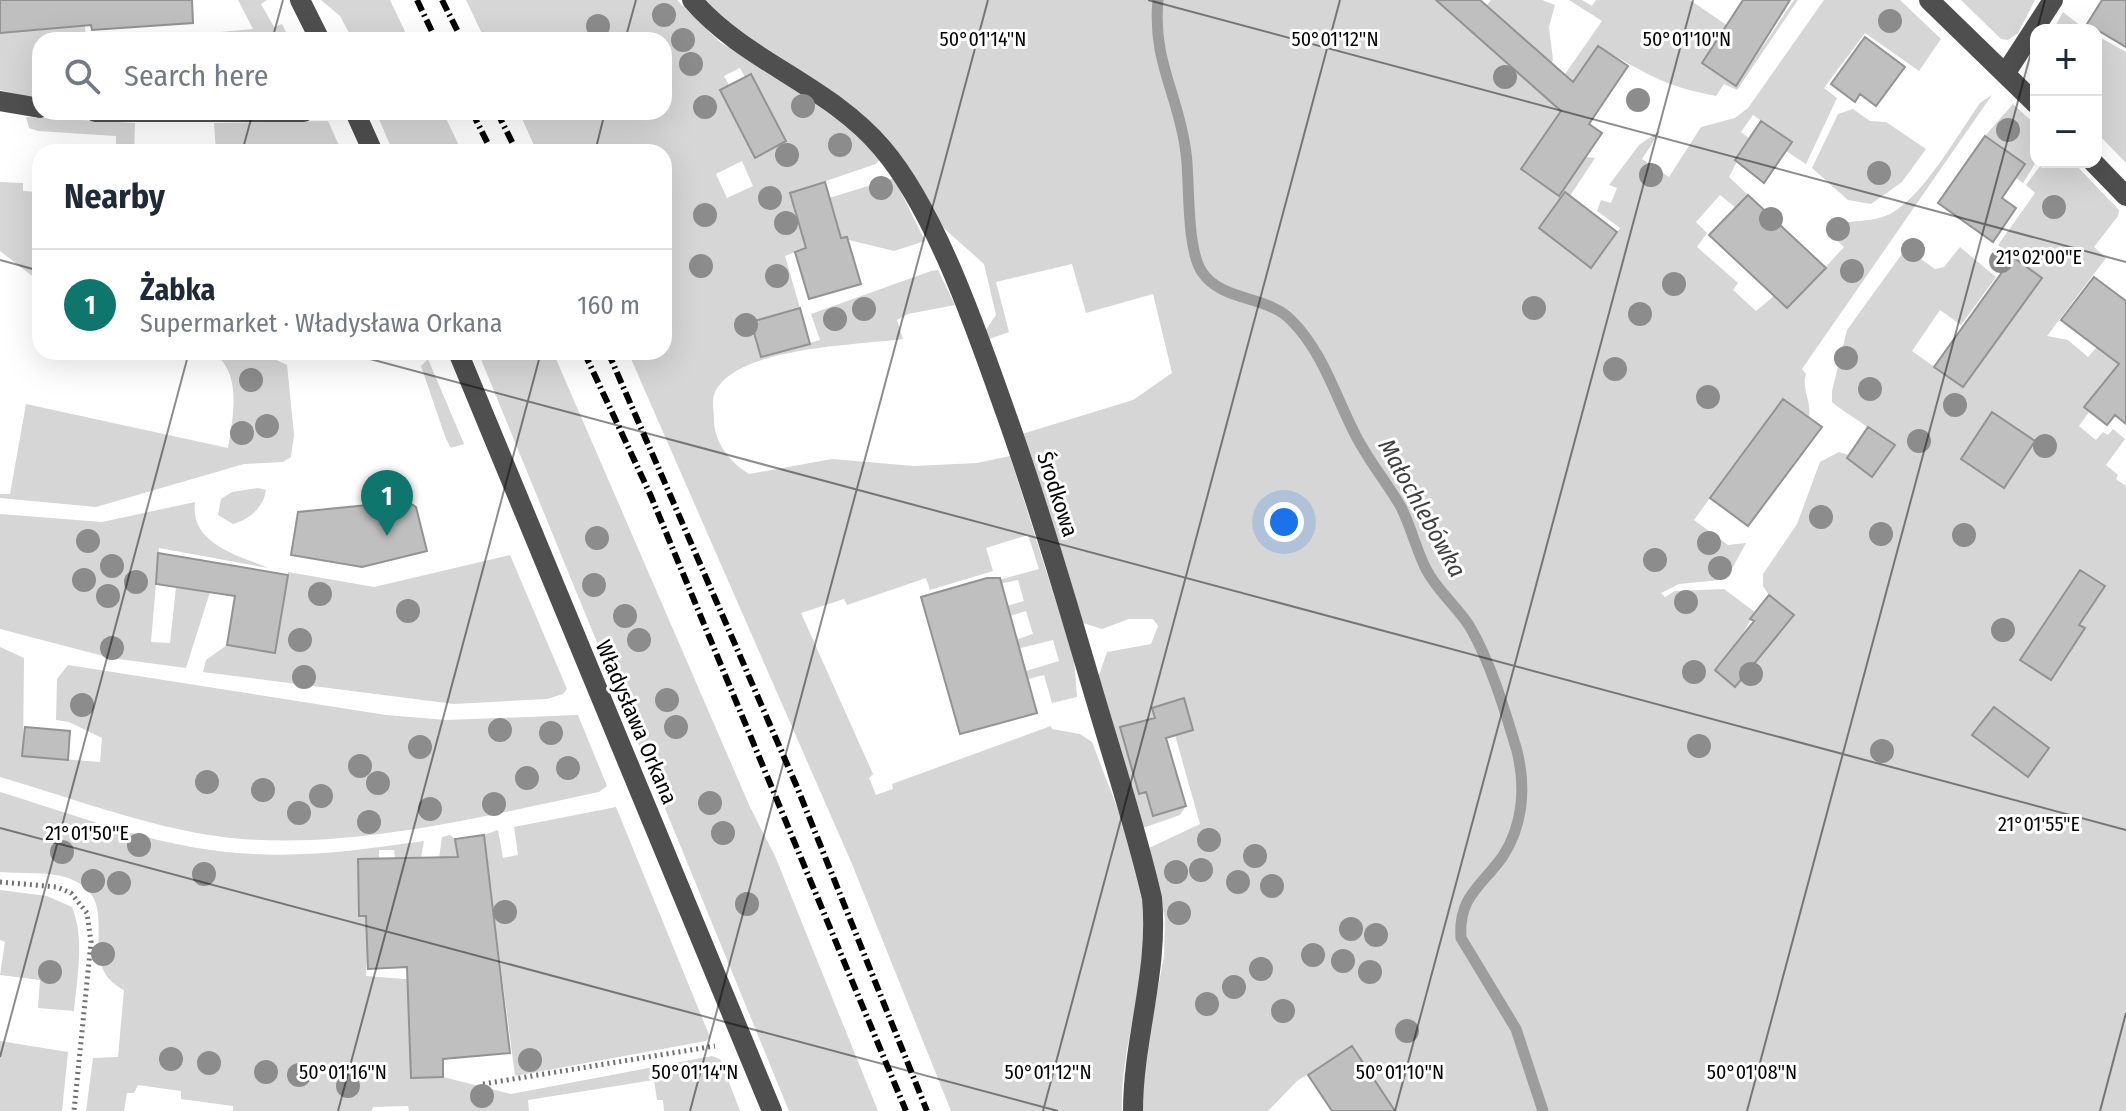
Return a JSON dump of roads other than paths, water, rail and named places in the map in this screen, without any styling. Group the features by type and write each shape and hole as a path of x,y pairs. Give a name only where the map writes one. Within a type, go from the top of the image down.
{"street":[{"path":"300,0 316,32"},
{"name":"Środkowa","path":"692,0 706,16 847,115 881,146 909,189 966,305 1037,502 1152,898 1154,956 1134,1076 1133,1111"},
{"path":"1929,0 2030,98"},
{"path":"2005,74 2053,0"},
{"path":"0,101 32,107"},
{"path":"359,120 369,144"},
{"path":"2099,168 2126,196"},
{"name":"Władysława Orkana","path":"461,360 772,1111"}],"waterway":[{"name":"Małochlebówka","path":"1158,0 1159,42 1183,132 1193,248 1202,272 1221,289 1281,312 1302,332 1326,372 1358,440 1401,507 1426,569 1470,627 1497,688 1520,765 1522,792 1519,819 1503,856 1467,902 1461,938 1516,1029 1543,1111"}],"railway":[{"path":"417,0 432,32"},
{"path":"442,0 458,32"},
{"path":"476,120 488,144"},
{"path":"501,120 513,144"},
{"path":"588,360 650,494 906,1111"},
{"path":"611,360 797,787 927,1111"}],"place":[{"name":"Żabka","path":"387,536"}]}
